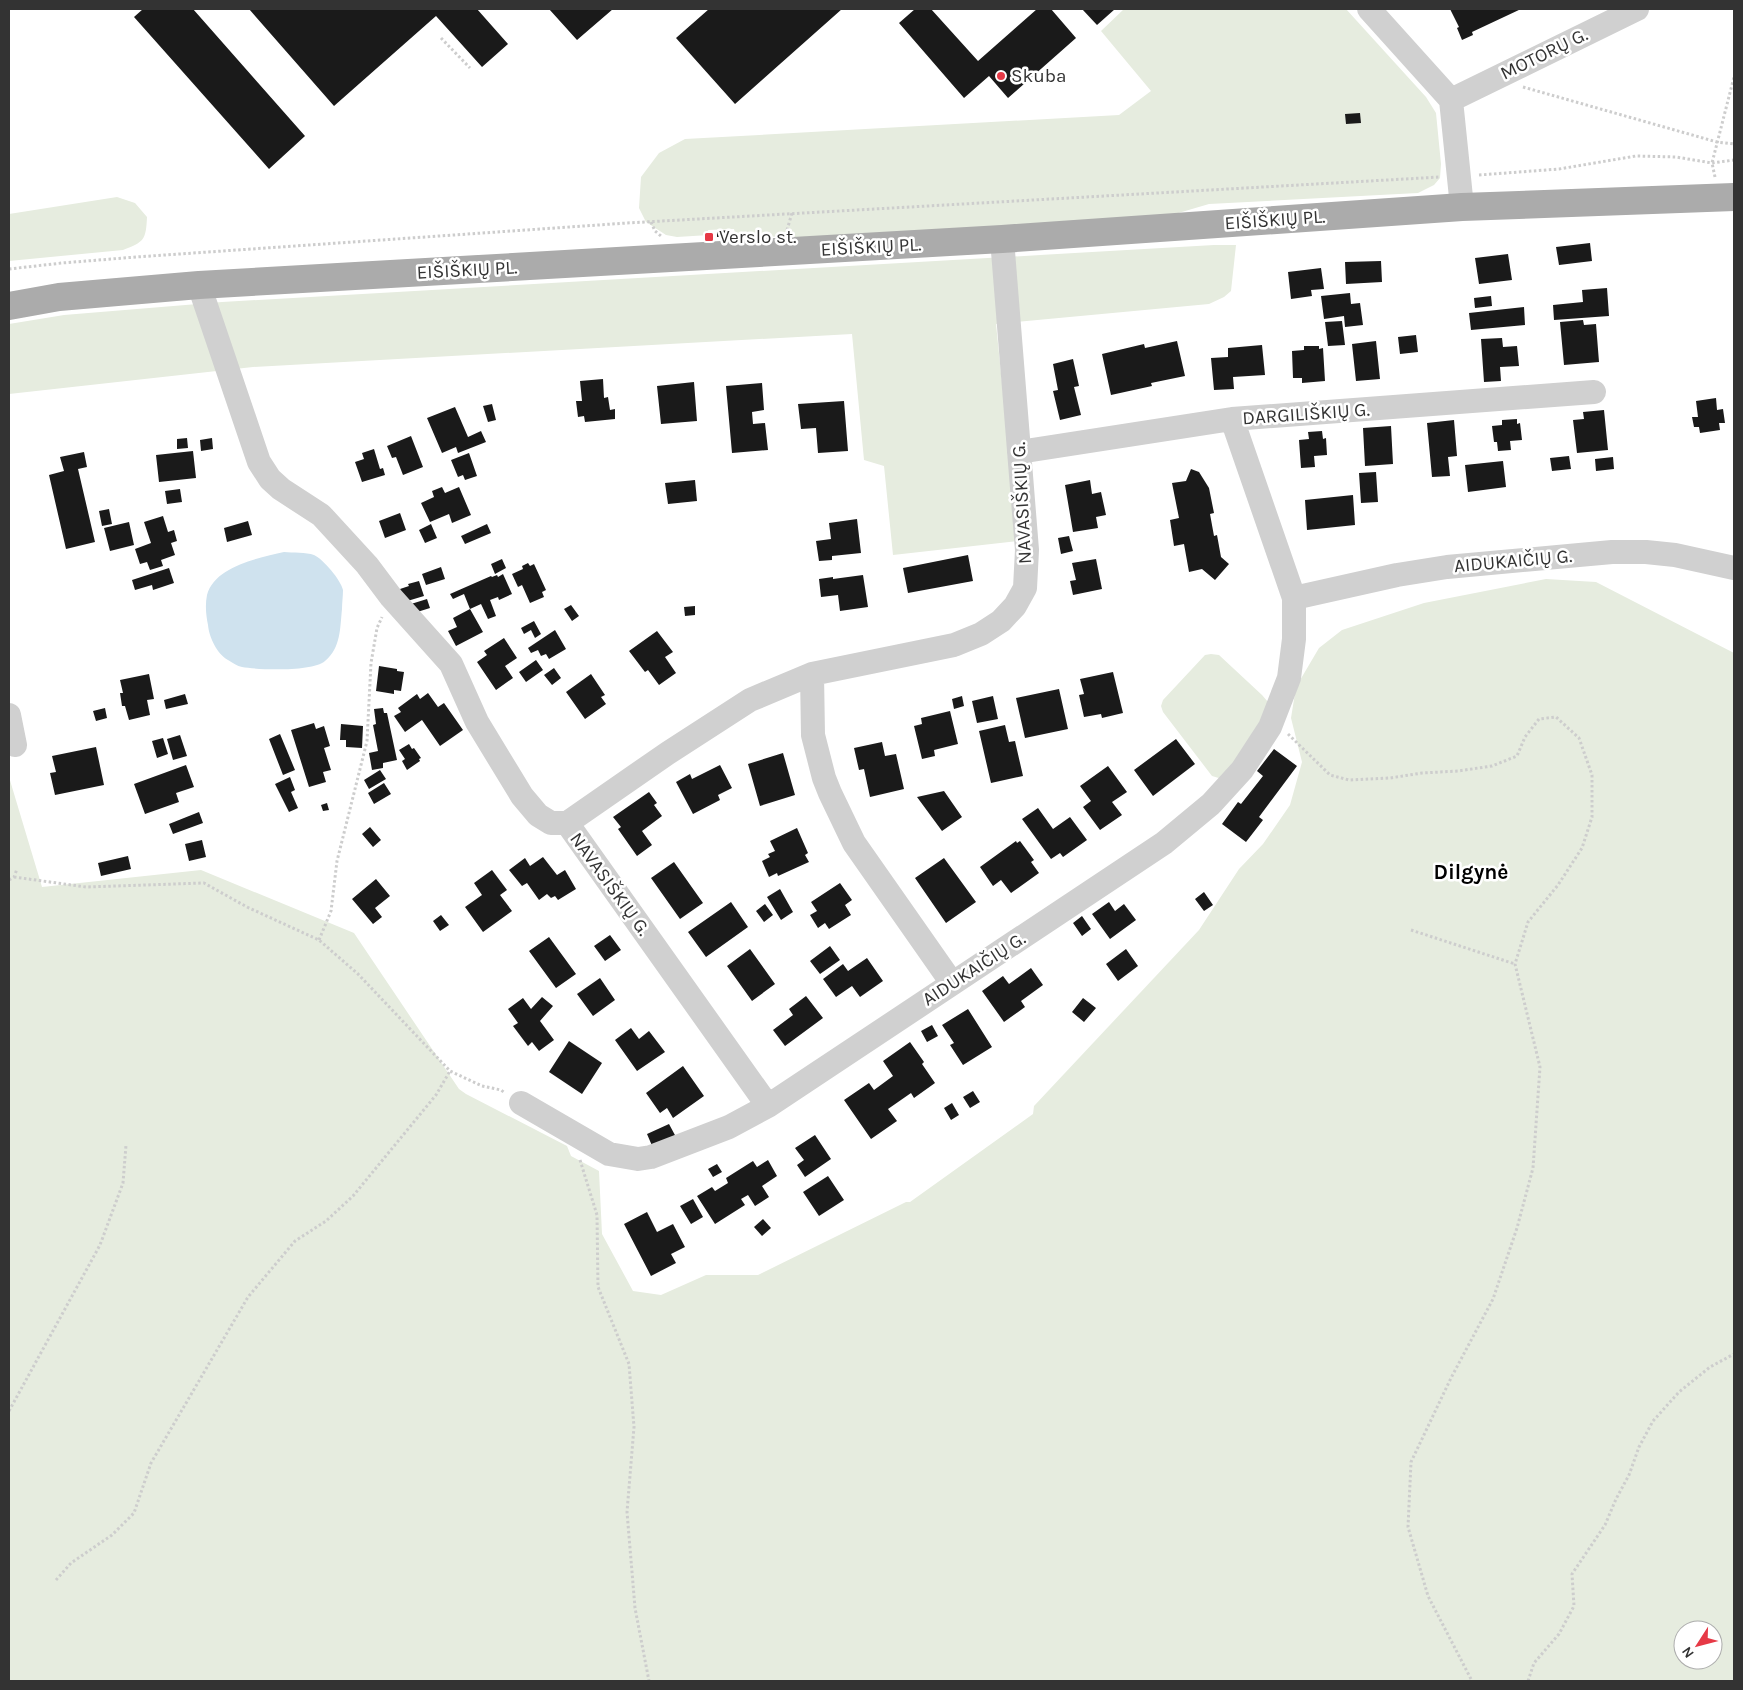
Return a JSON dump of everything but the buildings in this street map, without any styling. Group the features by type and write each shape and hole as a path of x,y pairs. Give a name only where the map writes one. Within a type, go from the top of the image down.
{"main road":[{"name":"EIŠIŠKIŲ PL.","path":"9,306 59,297 199,286 1002,239 1462,208 1727,197"}],"street":[{"path":"1369,9 1451,100 1462,208"},
{"name":"MOTORŲ G.","path":"1451,100 1637,9"},
{"name":"NAVASIŠKIŲ G.","path":"768,1106 566,823 750,700 812,674 954,645 981,634 1000,622 1015,606 1024,588 1027,550 1002,239"},
{"path":"199,286 259,462 270,479 281,489 321,515 367,565 391,597 451,664 477,722 522,796 538,815 551,823 566,823"},
{"name":"DARGILIŠKIŲ G.","path":"1019,452 1232,419 1594,392"},
{"name":"AIDUKAIČIŲ G.","path":"521,1103 609,1154 638,1159 651,1157 729,1128 768,1106 1164,843 1211,804 1242,770 1270,727 1289,678 1294,639 1294,598 1232,419"},
{"name":"AIDUKAIČIŲ G.","path":"1294,598 1397,575 1447,567 1612,552 1646,552 1675,555 1734,568"},
{"path":"812,674 814,735 824,778 830,793 854,843 952,983"},
{"path":"9,715 14,745"}],"path":[{"path":"441,38 470,68"},
{"path":"1727,197 1712,163 1734,78"},
{"path":"1494,79 1717,142 1734,144"},
{"path":"9,269 127,258 617,224 1560,169 1636,156 1676,157 1712,163 1734,160"},
{"path":"319,940 331,911 337,861 367,741 370,663 377,628 391,597"},
{"path":"1272,722 1280,726 1330,775 1349,780 1390,778 1492,766 1517,756 1526,737 1539,719 1556,717 1579,738 1592,775 1592,817 1582,848 1558,885 1528,922 1516,964 1540,1067 1533,1168 1517,1228 1493,1300 1451,1378 1411,1462 1408,1526 1428,1596 1472,1681"},
{"path":"14,877 17,868"},
{"path":"9,880 14,877 86,887 204,883 247,907 319,940 358,974 450,1071 482,1086 501,1090 521,1103"},
{"path":"1411,930 1516,964"},
{"path":"56,1580 71,1563 112,1535 134,1513 151,1463 248,1297 295,1241 326,1221 353,1196 436,1095 450,1071"},
{"path":"570,1131 597,1215 598,1287 629,1364 634,1427 627,1512 635,1608 649,1681"},
{"path":"9,1411 100,1245 123,1183 126,1145"},
{"path":"1528,1681 1534,1663 1559,1634 1574,1606 1572,1574 1605,1525 1616,1498 1629,1475 1639,1447 1653,1421 1679,1392 1710,1367 1734,1354"}],"shaded area":[{"path":"1124,9 1346,9 1426,97 1436,113 1441,164 1440,178 1434,185 1418,193 1209,204 1175,214 791,241 788,236 768,237 735,233 734,229 708,230 709,235 677,237 666,235 646,222 639,208 641,177 659,153 685,139 1119,115 1151,91 1101,31"},
{"path":"117,197 135,203 147,217 145,235 135,245 123,250 9,261 9,214"},
{"path":"1236,245 1231,291 1224,297 1209,304 996,324 1018,541 893,555 884,466 864,460 852,334 253,367 9,394 9,324 64,315 222,302"},
{"path":"1546,579 1596,582 1734,653 1734,1681 9,1681 9,777 42,887 201,870 354,933 459,1089 567,1146 571,1156 599,1171 602,1234 633,1291 661,1295 706,1275 758,1275 906,1202 910,1202 1033,1114 1034,1106 1199,930 1239,869 1263,844 1290,805 1302,762 1291,718 1296,687 1319,648 1342,630 1424,603"},
{"path":"1205,655 1219,655 1262,695 1268,702 1269,712 1222,779 1212,776 1163,712 1161,706 1163,700"}],"water":[{"path":"284,552 303,553 318,557 327,565 342,586 340,630 337,644 325,661 309,667 272,669 238,666 220,654 212,640 206,614 207,595 212,585 228,570 251,561"}],"place":[{"name":"Skuba","path":"1001,76"},
{"name":"Verslo st.","path":"709,237"}],"district":[{"name":"Dilgynė","path":"1471,872"}]}
